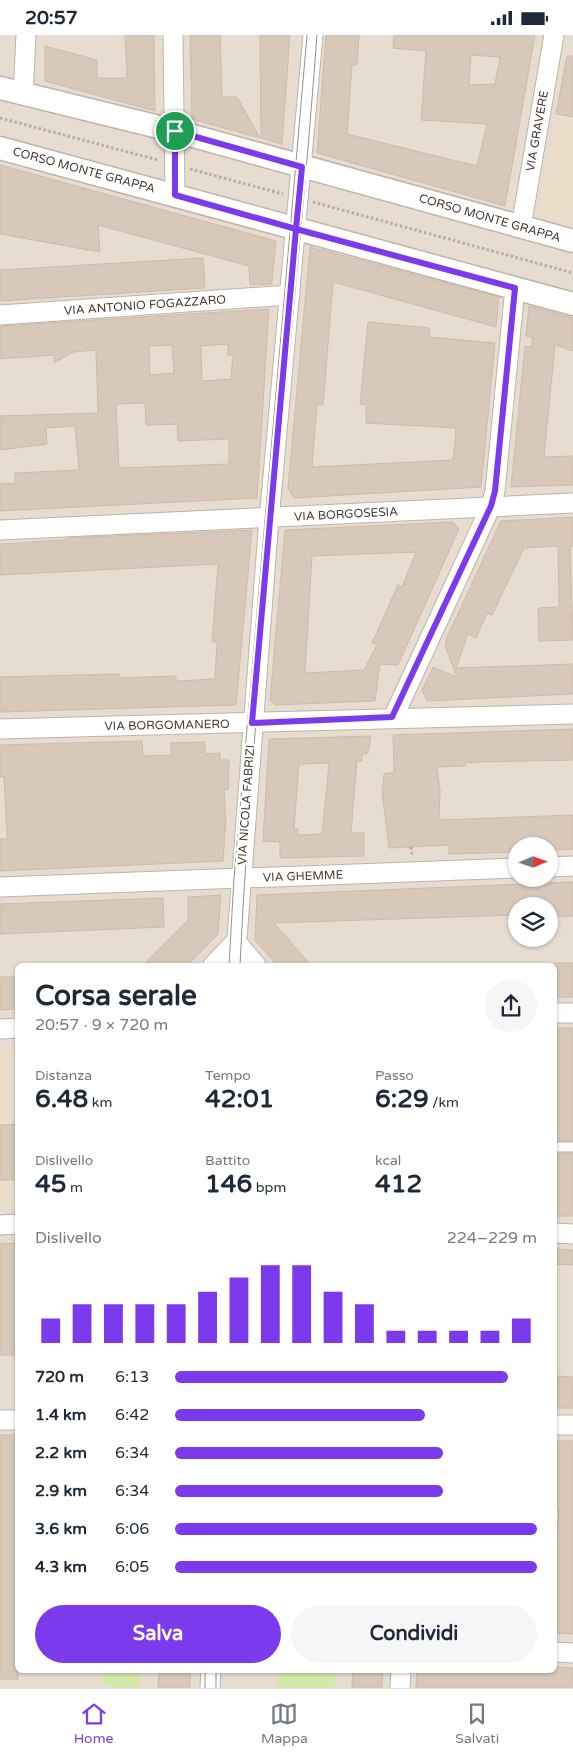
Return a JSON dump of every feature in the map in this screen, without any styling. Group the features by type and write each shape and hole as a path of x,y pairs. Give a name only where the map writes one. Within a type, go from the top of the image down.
{"street":[{"path":"23,95 26,35"},
{"path":"173,35 175,195"},
{"name":"VIA NICOLA FABRIZI","path":"235,963 240,878 269,517 313,35"},
{"name":"VIA GRAVERE","path":"521,227 554,35"},
{"name":"CORSO MONTE GRAPPA","path":"0,88 175,131 573,241"},
{"name":"CORSO MONTE GRAPPA","path":"0,148 573,304"},
{"path":"392,717 491,506 495,491 515,288"},
{"name":"VIA ANTONIO FOGAZZARO","path":"0,315 290,295"},
{"name":"VIA BORGOSESIA","path":"0,530 573,503"},
{"name":"VIA BORGOMANERO","path":"0,729 252,723 392,717 573,714"},
{"path":"558,867 573,866"},
{"name":"VIA GHEMME","path":"0,887 508,868"},
{"path":"215,963 236,941 254,963"},
{"path":"557,1013 573,1013"},
{"path":"0,1029 15,1028"},
{"path":"0,1225 15,1225"},
{"path":"557,1233 573,1234"},
{"path":"0,1419 15,1420"},
{"path":"557,1425 573,1425"},
{"path":"557,1652 573,1653"},
{"path":"210,1688 211,1673"},
{"path":"400,1688 401,1673"}],"lane":[{"path":"557,1147 573,1147"}],"path":[{"path":"411,847 412,855"}],"shaded area":[{"path":"0,35 573,35 573,1688 0,1688"},
{"path":"556,114 573,117 573,224 539,214"},
{"path":"15,1047 15,1204 0,1204 0,1048"}],"green space":[{"path":"102,1673 140,1673 139,1688 115,1688 102,1682"},
{"path":"278,1673 335,1673 334,1688 277,1688"}],"building":[{"path":"125,35 154,35 155,111 45,81 45,46 97,60 97,78 127,78"},
{"path":"190,35 220,35 222,97 237,97 260,138 192,119"},
{"path":"260,35 290,35 282,144 261,138"},
{"path":"326,35 359,35 357,65 352,65 347,134 477,166 487,124 421,120 426,51 393,48 394,35 535,35 505,206 317,153","holes":["471,55 500,57 495,84 469,85"]},
{"path":"567,56 573,56 573,117 556,114"},
{"path":"0,165 276,241 272,284 250,285 249,266 98,225 100,252 0,234"},
{"path":"310,247 499,297 496,327 333,282 323,405 317,404 312,467 453,460 456,428 366,423 366,405 360,404 368,322 430,328 429,337 495,343 481,487 294,498 288,488"},
{"path":"203,258 205,288 0,301 0,270"},
{"path":"529,306 573,318 573,351 555,345 544,457 573,456 573,485 511,487 525,346 531,347 533,338 526,336"},
{"path":"269,309 257,498 0,511 0,484 15,483 15,473 79,470 75,426 46,428 47,444 0,450 0,416 98,413 96,350 73,352 54,363 54,355 0,359 0,326","holes":["228,344 228,355 233,355 231,379 202,381 201,346","172,345 174,373 150,375 149,346","145,403 146,425 177,424 178,441 229,439 229,464 119,468 116,404"]},
{"path":"573,517 573,546 570,546 573,640 539,641 538,608 559,607 558,546 524,548 492,615 487,613 476,638 468,634 456,668 573,664 573,694 427,701 422,690 433,667 457,677 445,646 447,637 501,521"},
{"path":"453,522 459,529 398,665 380,664 375,701 275,705 270,700 285,530","holes":["416,552 402,587 398,585 372,643 377,645 364,670 305,673 312,556"]},
{"path":"252,530 236,705 0,712 0,677 119,674 119,678 176,676 176,681 215,679 217,642 212,642 218,564 0,575 0,544 66,540 66,538"},
{"path":"573,729 573,760 479,762 465,763 465,766 437,767 440,790 439,820 573,815 573,849 558,850 558,837 508,837 508,852 449,854 449,845 389,848 382,792 384,774 394,772 393,735"},
{"path":"371,736 368,753 362,754 362,761 357,761 351,833 364,833 364,856 280,858 280,842 263,841 269,739","holes":["329,763 322,834 298,835 298,829 294,829 299,764"]},
{"path":"142,741 143,756 171,755 171,743 205,742 205,754 220,753 220,760 229,760 228,789 224,790 226,819 223,861 0,871 0,839 7,839 4,777 0,777 0,745"},
{"path":"573,882 573,916 558,917 558,897 508,897 508,915 274,923 309,963 275,963 255,940 257,895 508,885 508,887 558,887 558,883"},
{"path":"221,895 218,934 190,963 145,963 188,920 188,897"},
{"path":"163,898 164,927 0,934 0,904"},
{"path":"557,963 573,963 573,997 557,997"},
{"path":"0,977 15,977 15,1009 0,1010"},
{"path":"557,1028 573,1028 573,1141 557,1141"},
{"path":"15,1124 15,1180 0,1180 0,1125"},
{"path":"557,1153 573,1153 573,1216 557,1216"},
{"path":"15,1243 15,1355 0,1355 0,1244"},
{"path":"557,1249 573,1250 573,1265 557,1264"},
{"path":"557,1376 573,1377 573,1408 557,1408"},
{"path":"0,1435 15,1435 15,1673 18,1673 18,1679 0,1679"},
{"path":"557,1441 573,1441 573,1634 557,1633 557,1534 559,1509 557,1509"},
{"path":"557,1667 573,1668 573,1688 416,1688 417,1673 557,1673"},
{"path":"159,1673 190,1673 190,1688 158,1688"},
{"path":"353,1673 383,1673 382,1688 352,1688"}],"tram line":[{"path":"229,963 234,878 307,35"},
{"path":"240,963 255,732 317,35"},
{"path":"205,1673 205,1688"},
{"path":"216,1673 216,1688"}],"route":[{"path":"175,131 175,195 296,229 252,723 392,717 491,506 495,491 515,288 296,229 302,167 175,131"}]}
